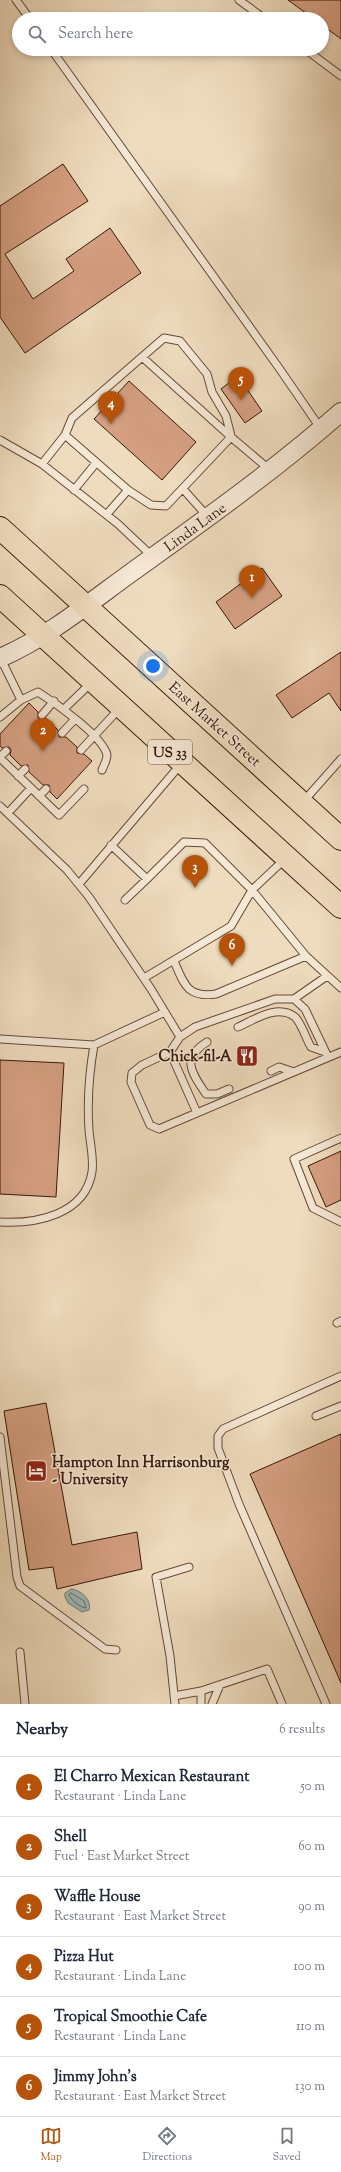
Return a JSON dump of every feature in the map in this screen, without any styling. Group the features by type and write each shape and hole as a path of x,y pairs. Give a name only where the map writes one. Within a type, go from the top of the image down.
{"highway":[{"name":"East Market Street","path":"0,528 341,839"},
{"name":"US 33","path":"0,596 181,763 341,907"}],"street":[{"name":"Linda Lane","path":"0,658 24,648 44,635 154,557 270,470 321,430 341,412"}],"lane":[{"path":"16,0 25,12"},
{"path":"239,0 255,12"},
{"path":"56,56 279,368 321,430"},
{"path":"314,56 341,76"},
{"path":"42,464 65,435 72,418 164,338 180,341 207,374 212,392 226,416 231,437"},
{"path":"142,357 270,470"},
{"path":"65,435 128,490 151,505 166,506 231,437"},
{"path":"0,440 42,464 106,514 154,557"},
{"path":"74,490 96,463"},
{"path":"183,489 208,517"},
{"path":"106,514 128,490"},
{"path":"0,658 21,700"},
{"path":"64,709 93,681"},
{"path":"0,717 21,700 38,692 64,709 94,736 105,751 107,757 102,770"},
{"path":"42,715 54,702"},
{"path":"80,750 121,707"},
{"path":"62,733 75,719"},
{"path":"6,751 0,757 59,815 84,789"},
{"path":"302,803 340,761"},
{"path":"79,884 181,763"},
{"path":"18,776 25,769"},
{"path":"8,813 31,788"},
{"path":"39,796 46,789"},
{"path":"0,806 79,884 144,978 180,1037"},
{"path":"125,900 184,842 205,843 252,890 306,956 341,988"},
{"path":"111,845 147,879"},
{"path":"144,978 231,926 252,890 286,857"},
{"path":"174,961 187,988 201,996 216,994 306,956"},
{"path":"328,976 294,998 275,999 195,1028 180,1037 170,1052 142,1065 132,1073 131,1082 150,1125 159,1129 294,1072 326,1054 341,1052"},
{"path":"294,998 305,1009 326,1054"},
{"path":"238,1028 269,1013 284,1011 296,1018 310,1047 326,1054"},
{"path":"0,1040 94,1045 165,1012"},
{"path":"207,1042 196,1048 191,1056 191,1065 197,1080 206,1094 217,1094 229,1089"},
{"path":"0,1222 42,1219 70,1209 85,1191 92,1171 88,1094 89,1070 94,1045"},
{"path":"170,1052 197,1113"},
{"path":"271,1071 279,1067 294,1072"},
{"path":"341,1138 294,1159 313,1208 341,1222"},
{"path":"326,1704 239,1504 218,1448 217,1440 223,1429 341,1376"},
{"path":"316,1416 341,1406"},
{"path":"0,1437 17,1577 20,1586 105,1649 116,1650"},
{"path":"189,1567 156,1577 168,1648 174,1700 266,1669 282,1704"},
{"path":"20,1652 25,1704"},
{"path":"212,1704 220,1685"},
{"path":"201,1691 201,1704"}],"water":[{"path":"71,1589 82,1593 85,1596 89,1603 89,1610 82,1612 68,1603 65,1593"}],"building":[{"path":"288,0 341,0 341,39 329,30 329,12 304,12"},
{"path":"63,164 88,201 5,254 33,299 74,271 66,259 110,228 141,273 25,353 0,317 0,206"},
{"path":"238,376 262,411 245,423 221,389"},
{"path":"129,381 196,442 162,480 94,419"},
{"path":"262,568 282,596 235,629 216,602"},
{"path":"341,652 341,711 329,693 292,718 276,695"},
{"path":"29,703 38,712 38,718 46,718 58,730 59,737 66,737 77,747 77,753 84,754 92,761 57,799 50,792 49,785 43,785 29,772 28,765 21,766 10,755 11,750 9,747 2,748 0,746 0,734"},
{"path":"0,1060 64,1063 56,1197 0,1194"},
{"path":"341,1151 341,1200 326,1207 308,1166"},
{"name":"Hampton Inn Harrisonburg - University","path":"46,1403 72,1545 137,1532 142,1569 57,1589 53,1567 29,1570 4,1411"},
{"path":"341,1434 341,1683 250,1474"}],"place":[{"name":"Tropical Smoothie Cafe","path":"241,400"},
{"name":"Pizza Hut","path":"111,424"},
{"name":"El Charro Mexican Restaurant","path":"252,598"},
{"name":"Shell","path":"43,751"},
{"name":"Waffle House","path":"195,888"},
{"name":"Jimmy John's","path":"232,966"},
{"name":"Chick-fil-A","path":"247,1056"},
{"name":"Hampton Inn Harrisonburg - University","path":"36,1471"}]}
